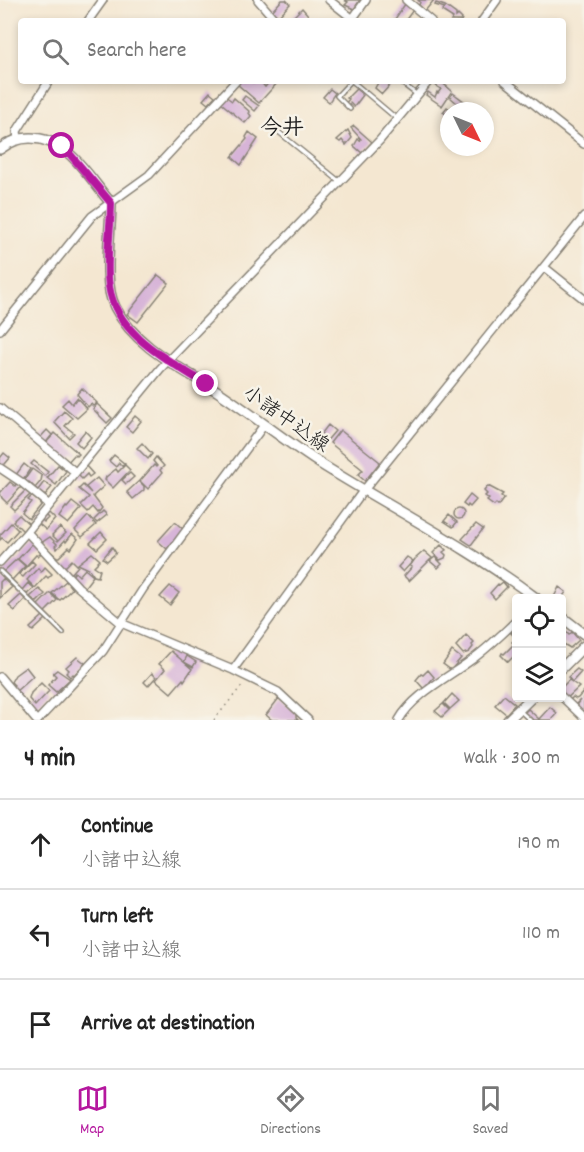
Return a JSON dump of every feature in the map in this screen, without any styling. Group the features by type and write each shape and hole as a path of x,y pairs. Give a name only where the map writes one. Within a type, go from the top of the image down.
{"main road":[{"path":"0,149 18,140 40,138 62,146 111,203"},
{"name":"小諸中込線","path":"111,203 108,284 114,306 137,337 303,453 486,562 530,594"},
{"path":"566,621 584,634"},
{"path":"566,663 584,646"},
{"path":"508,720 527,702"}],"street":[{"path":"90,18 104,0"},
{"path":"258,0 273,18"},
{"path":"329,0 354,18"},
{"path":"356,18 366,0"},
{"path":"408,0 428,18"},
{"path":"484,18 497,0"},
{"path":"18,140 17,131 47,84"},
{"path":"0,330 92,216 149,175 233,84"},
{"path":"0,562 169,361 398,120 427,84"},
{"path":"509,84 584,144"},
{"path":"233,670 360,495 584,217"},
{"path":"544,267 584,299"},
{"path":"0,408 75,472"},
{"path":"0,678 37,720 103,651 143,589 264,425"},
{"path":"0,468 48,504"},
{"path":"27,532 78,587 121,623 233,670 278,692 308,720"},
{"path":"399,720 403,713 433,686 468,662 512,624"},
{"path":"566,702 584,718"}],"lane":[{"path":"349,84 337,96 350,109"},
{"path":"356,84 398,120"},
{"path":"403,84 418,96"},
{"path":"270,125 340,182"},
{"path":"0,571 63,633"},
{"path":"518,710 530,720"}],"path":[{"path":"214,720 248,677"}],"building":[{"path":"282,0 290,4 277,18 271,12"},
{"path":"344,0 360,0 354,9 345,5 348,2"},
{"path":"418,0 434,0 425,11 419,5"},
{"path":"436,3 445,6 456,14 456,17 458,15 461,18 453,18 442,11 445,8 435,5"},
{"path":"405,4 413,10 407,18 396,18"},
{"path":"302,8 308,15 306,18 292,18"},
{"path":"237,84 262,84 265,87 268,84 276,84 259,103"},
{"path":"377,84 391,84 382,94 375,88"},
{"path":"433,84 444,84 452,91 440,105 426,95 428,92 435,97 441,89"},
{"path":"330,89 335,93 329,102 323,97"},
{"path":"356,89 363,95 354,107 350,103 347,106 345,104 349,99 347,98"},
{"path":"210,92 215,96 208,104 203,100"},
{"path":"453,93 465,102 456,102 450,97"},
{"path":"225,96 232,101 234,98 250,112 251,116 245,123 220,102"},
{"path":"245,96 259,106 255,111 242,100"},
{"path":"354,126 372,142 362,153 354,146 358,139 360,141 361,139 351,128"},
{"path":"348,130 352,138 346,145 342,140 340,142 337,140"},
{"path":"249,132 258,139 241,165 232,157 247,139"},
{"path":"158,275 169,283 138,322 127,314"},
{"path":"82,388 97,403 88,407 77,394"},
{"path":"77,398 87,409 77,418 62,405 68,399 72,404"},
{"path":"97,404 112,418 107,423 93,409"},
{"path":"64,411 72,418 65,426 74,433 69,438 54,422"},
{"path":"135,416 141,421 132,432 126,427"},
{"path":"328,425 335,431 318,451 312,446"},
{"path":"47,430 52,435 44,445 38,440"},
{"path":"340,430 380,462 365,481 358,475 363,470 330,443"},
{"path":"85,431 91,437 82,448 76,442"},
{"path":"55,433 79,454 77,456 75,454 66,464 44,445"},
{"path":"142,443 152,454 148,459 137,448"},
{"path":"4,453 10,458 0,470 0,458"},
{"path":"114,455 125,464 122,466 119,463 116,467 109,461"},
{"path":"156,457 164,466 160,470 162,473 148,489 140,481 154,465 157,466 153,461"},
{"path":"34,461 48,472 45,476 31,464"},
{"path":"24,464 30,469 22,481 15,476"},
{"path":"58,465 66,471 56,485 47,478"},
{"path":"85,465 93,474 89,477 87,474 82,479 77,474"},
{"path":"125,465 130,470 113,488 105,480 106,477 116,469 118,472"},
{"path":"32,469 42,476 35,488 29,482 27,485 23,482"},
{"path":"130,473 134,477 126,484 122,480"},
{"path":"97,478 104,486 93,496 102,508 98,513 93,507 88,512 81,505 89,497 79,489 83,485 91,493 86,487"},
{"path":"139,481 144,486 144,490 133,499 127,492"},
{"path":"10,482 15,486 17,483 21,487 7,503 0,493"},
{"path":"44,482 52,487 44,499 34,491 38,490"},
{"path":"488,486 503,494 501,496 504,498 498,506 487,501 489,499 485,496 487,494 484,491"},
{"path":"26,490 31,494 14,510 10,506"},
{"path":"470,495 476,500 470,507 468,505 467,507 463,504"},
{"path":"32,496 41,504 29,519 22,513 31,502 28,500"},
{"path":"72,502 81,509 68,524 59,517"},
{"path":"459,509 464,514 459,519 454,514"},
{"path":"103,511 107,515 97,523 94,520"},
{"path":"48,512 55,519 46,530 39,524 48,518 45,515"},
{"path":"19,515 29,524 23,531 13,521"},
{"path":"449,515 457,522 453,527 444,521"},
{"path":"88,516 96,525 82,537 75,530"},
{"path":"175,522 184,530 167,549 158,541"},
{"path":"11,523 18,530 7,542 2,538 0,540 0,535"},
{"path":"476,524 483,529 471,545 462,539"},
{"path":"60,527 66,533 58,541 52,535"},
{"path":"101,532 107,539 97,549 90,543"},
{"path":"72,534 78,539 71,549 69,547 59,557 41,543 50,537 57,544 55,546 57,549"},
{"path":"32,544 42,552 26,566 18,559"},
{"path":"441,545 446,550 443,552 446,555 440,560 433,553"},
{"path":"112,547 116,553 107,561 103,558"},
{"path":"424,551 432,558 409,581 404,576 412,567 410,566 415,559"},
{"path":"92,553 100,560 94,566 100,570 98,577 94,576 89,569 78,564"},
{"path":"407,557 413,561 403,572 398,567"},
{"path":"435,557 442,564 438,568 430,561"},
{"path":"17,559 25,566 12,580 3,572"},
{"path":"72,560 78,566 71,574 64,568"},
{"path":"32,561 35,564 23,577 19,574"},
{"path":"45,567 52,574 48,578 46,576 35,588 27,580 38,568 41,572"},
{"path":"85,569 93,576 84,588 71,577 75,572 79,576"},
{"path":"3,579 12,587 0,598 0,582"},
{"path":"66,581 72,589 60,600 52,593"},
{"path":"503,582 507,587 495,599 490,593"},
{"path":"28,583 34,588 27,594 22,590"},
{"path":"170,586 179,593 170,605 160,597"},
{"path":"559,587 566,592 565,594 556,594"},
{"path":"39,589 45,594 37,602 30,597"},
{"path":"50,593 57,600 44,613 38,605"},
{"path":"21,595 25,599 15,611 9,606"},
{"path":"43,616 46,619 33,631 30,628"},
{"path":"566,632 569,635 572,632 579,640 570,648 566,646"},
{"path":"466,635 474,643 469,652 463,654 456,646"},
{"path":"512,646 512,658 508,662 501,655"},
{"path":"171,651 192,669 184,681 183,679 171,693 156,680 165,669 159,664"},
{"path":"452,651 461,658 451,670 443,664"},
{"path":"187,656 196,662 193,667 184,662"},
{"path":"77,657 85,663 70,677 66,673 69,670 66,667"},
{"path":"26,667 33,676 15,692 11,688 14,685 11,682 15,675"},
{"path":"577,669 581,672 572,682 568,677"},
{"path":"57,670 70,679 56,692 48,685 56,676 53,673"},
{"path":"428,670 434,677 424,689 416,680"},
{"path":"152,673 156,677 148,686 144,682"},
{"path":"569,680 579,687 566,699 566,683"},
{"path":"41,683 49,691 35,706 29,699 31,693"},
{"path":"584,691 582,715 574,708 580,700 573,707 568,702 573,697 578,698"},
{"path":"452,694 459,701 450,709 444,703"},
{"path":"504,695 515,704 506,714 495,705"},
{"path":"279,698 296,712 298,720 272,720 266,715"},
{"path":"443,704 449,710 442,717 435,711"},
{"path":"550,707 557,713 551,720 532,720 524,713 528,709 539,719"}],"district":[{"name":"今井","path":"282,126"}],"route":[{"path":"62,146 111,203 108,284 114,306 120,316 137,337 169,361 206,384"}]}
